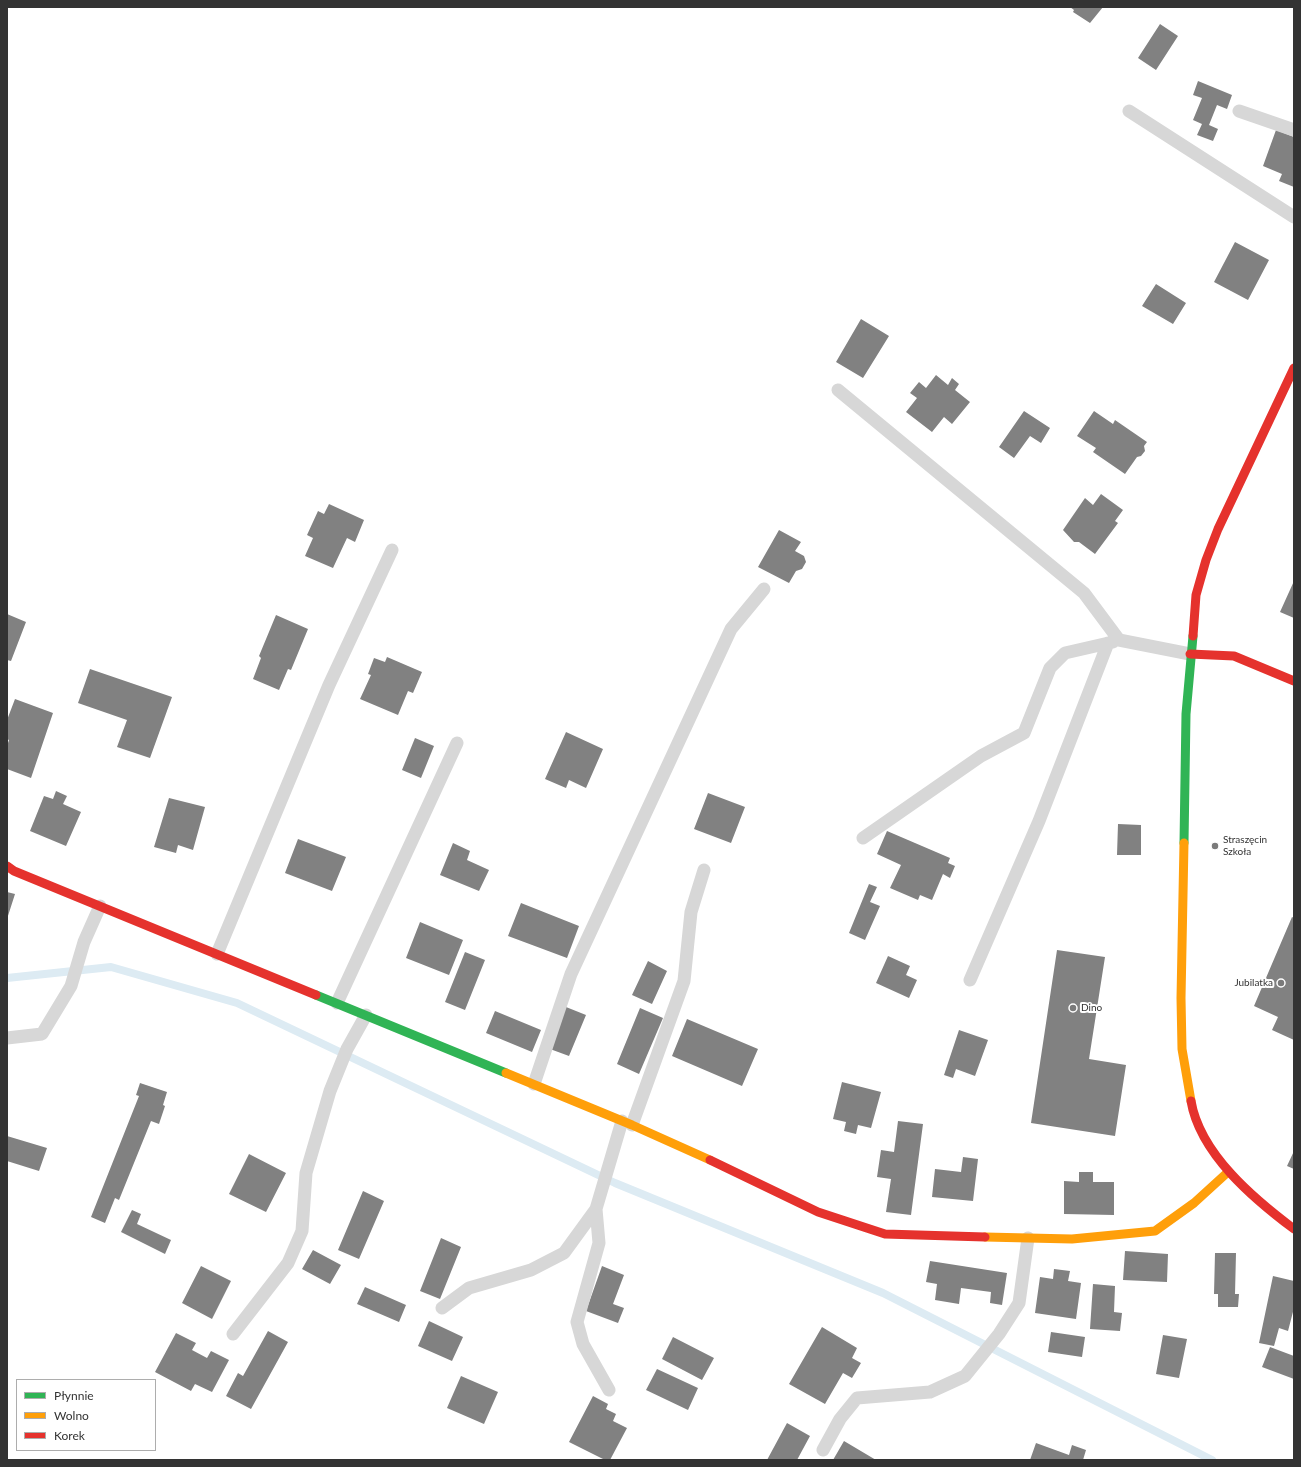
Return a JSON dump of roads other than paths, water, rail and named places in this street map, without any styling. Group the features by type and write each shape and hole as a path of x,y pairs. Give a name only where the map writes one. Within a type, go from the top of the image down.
{"street":[{"path":"1294,368 1218,529 1206,560 1196,596 1186,714 1183,847 1182,1049 1192,1106 1201,1130 1228,1172 1266,1208 1294,1229"},
{"path":"1190,654 1234,656 1294,681"},
{"path":"7,866 14,871 627,1123 724,1166 818,1212 862,1228 884,1234 913,1236 1072,1239 1155,1231 1194,1203 1228,1172"}],"lane":[{"path":"1129,111 1294,217"},
{"path":"1239,111 1294,130"},
{"path":"838,390 1084,593 1114,642"},
{"path":"217,954 329,685 392,550"},
{"path":"534,1084 571,974 721,650 731,629 764,589"},
{"path":"863,838 981,756 1024,733 1050,668 1065,654 1114,642 1190,654"},
{"path":"970,980 1114,642"},
{"path":"337,1003 457,743"},
{"path":"609,1390 583,1344 577,1322 599,1243 598,1204 612,1154 627,1123 684,981 691,912 704,870"},
{"path":"7,1038 42,1034 71,986 84,942 100,906"},
{"path":"233,1334 288,1263 302,1231 306,1173 338,1069 347,1049 366,1015"},
{"path":"442,1308 469,1288 531,1270 564,1253 598,1204"},
{"path":"823,1450 840,1419 857,1398 930,1392 965,1376 999,1334 1019,1303 1028,1238"}],"waterway":[{"path":"7,978 111,967 237,1003 615,1183 883,1293 1212,1460"}],"place":[{"name":"Straszęcin Szkoła","path":"1215,846"},
{"name":"Jubilatka","path":"1281,983"},
{"name":"Dino","path":"1073,1008"}]}
